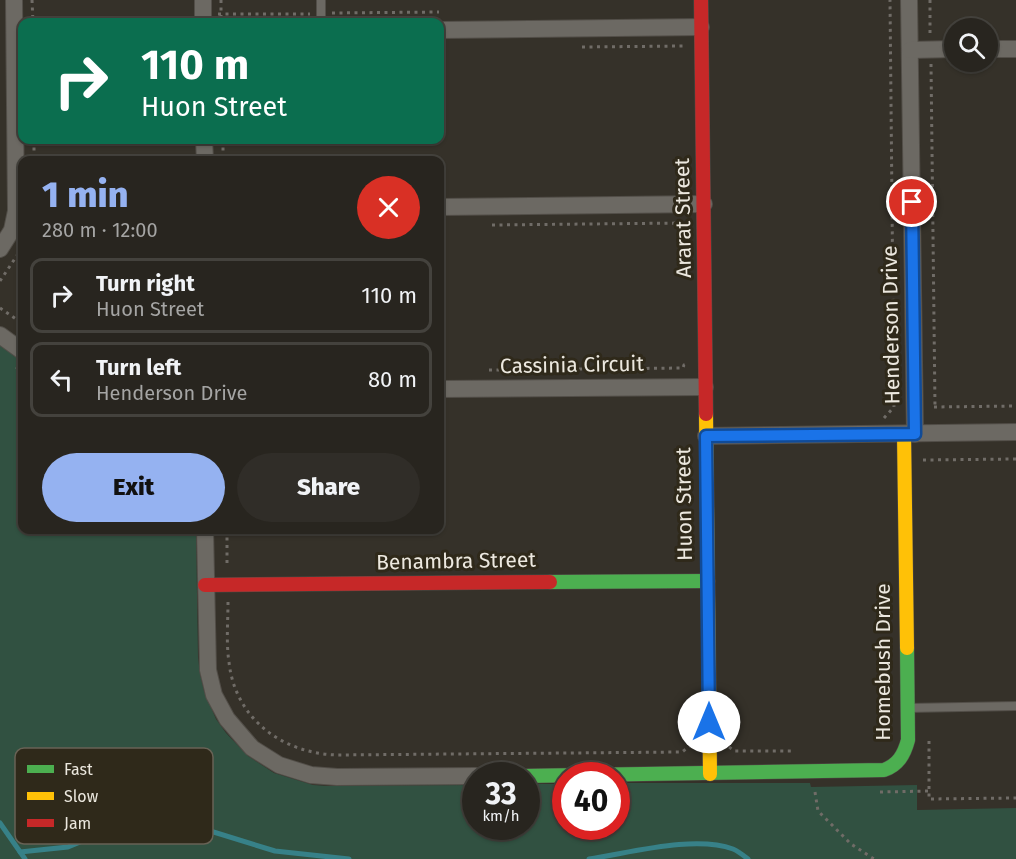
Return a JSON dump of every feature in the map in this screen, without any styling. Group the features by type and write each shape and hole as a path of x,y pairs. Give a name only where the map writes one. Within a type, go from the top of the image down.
{"street":[{"path":"0,249 12,231 16,211 14,0"},
{"name":"Ararat Street","path":"701,0 706,436"},
{"name":"Henderson Drive","path":"909,0 915,407 910,434"},
{"path":"444,30 701,27"},
{"path":"910,50 944,49"},
{"path":"998,49 1016,49"},
{"path":"444,207 704,204"},
{"path":"0,335 18,348"},
{"name":"Cassinia Circuit","path":"444,389 705,387"},
{"name":"Huon Street","path":"710,774 706,436 1016,432"},
{"name":"Homebush Drive","path":"540,776 885,770 898,763 906,750 908,708 905,460 910,434"},
{"path":"205,534 206,657 214,695 234,729 252,748 265,757 295,771 323,777 462,776"},
{"name":"Benambra Street","path":"205,585 708,581"}],"lane":[{"path":"321,0 321,18"},
{"path":"908,708 1016,706"}],"path":[{"path":"32,0 33,18"},
{"path":"221,0 221,18"},
{"path":"930,0 935,407"},
{"path":"203,12 321,18 450,12"},
{"path":"487,225 686,223"},
{"path":"0,281 18,254"},
{"path":"0,308 18,321"},
{"path":"486,370 683,368 684,364 688,364"},
{"path":"915,407 1016,406"},
{"path":"905,460 1016,459"},
{"path":"227,534 229,661 234,685 247,711 258,724 281,742 293,747 321,755 682,752 691,745 727,745 735,751 795,751"},
{"path":"929,779 929,799 1016,798"},
{"path":"815,790 818,811 851,844 874,859"},
{"path":"878,792 929,791"}],"green space":[{"path":"0,345 18,357 18,534 196,534 198,657 204,691 216,719 226,733 248,756 274,773 313,785 327,786 462,785 462,840 540,840 540,784 552,784 552,840 630,840 630,783 810,783 811,787 917,785 917,810 1016,808 1016,859 0,859"}],"waterway":[{"path":"0,823 25,859"},
{"path":"213,832 275,851 349,859"},
{"path":"20,852 68,847 75,844"},
{"path":"589,859 681,844 717,845 733,849 748,859"}],"traffic: fast":[{"path":"550,582 708,581"},
{"path":"540,776 884,770 900,759 908,740 907,648"}],"traffic: slow":[{"path":"706,414 710,774"},
{"path":"904,434 907,648"}],"traffic: jam":[{"path":"701,0 706,414"},
{"path":"205,585 550,582"}],"route":[{"path":"709,722 706,436 915,434 912,202"}]}
